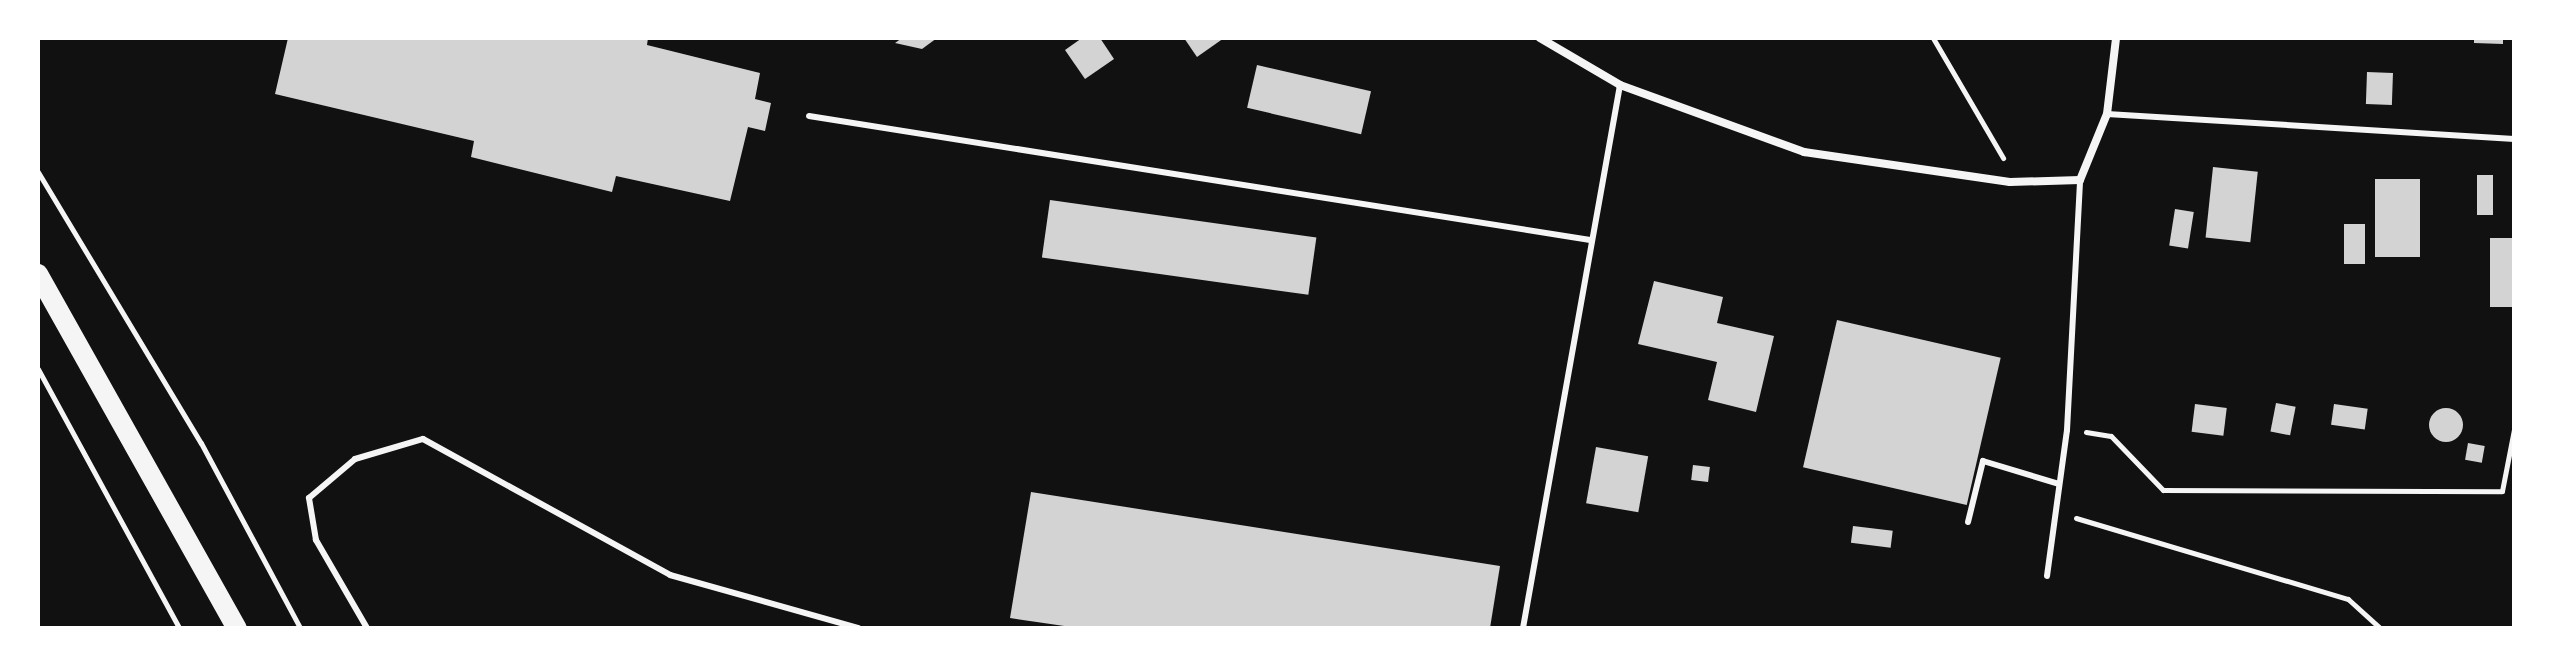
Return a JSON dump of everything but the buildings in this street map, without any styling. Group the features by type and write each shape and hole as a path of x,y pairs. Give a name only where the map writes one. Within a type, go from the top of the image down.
{"main road":[{"path":"38,274 237,628"}],"street":[{"path":"1540,38 1620,85 1804,152 2010,182 2080,180 2107,114 2116,38"}],"lane":[{"path":"1523,628 1620,85"},
{"path":"2107,114 2514,139"},
{"path":"809,116 1590,240"},
{"path":"2047,576 2067,430 2080,180"},
{"path":"367,628 316,540 309,498 355,459 423,439 670,575 859,628"},
{"path":"1968,522 1983,461 2059,484"}],"path":[{"path":"1933,38 1997,138 2010,182"},
{"path":"38,172 201,443 300,628"},
{"path":"38,369 179,628"},
{"path":"2067,430 2111,436 2163,490 2502,491 2514,429"},
{"path":"2057,511 2348,599 2380,628"}]}
